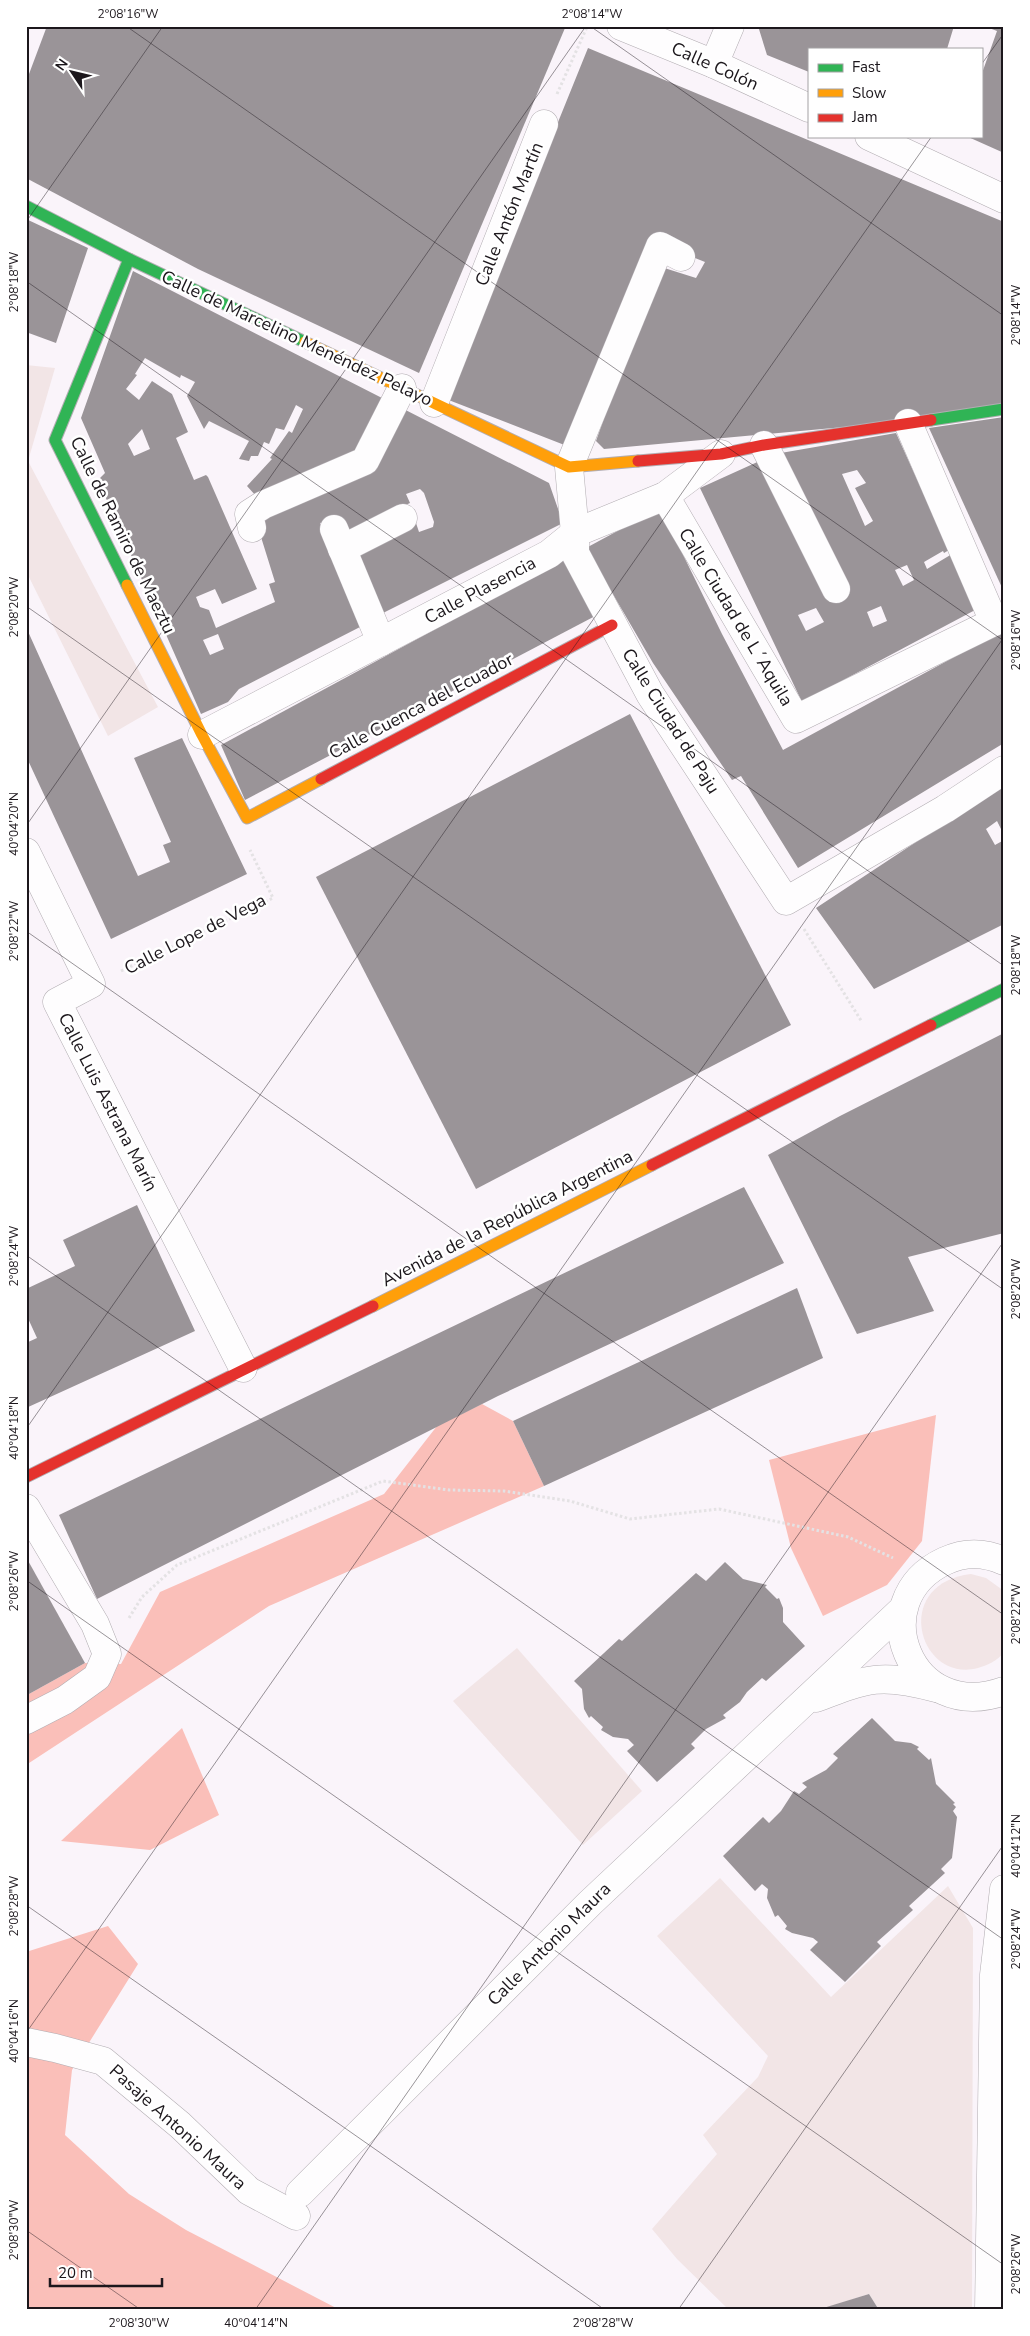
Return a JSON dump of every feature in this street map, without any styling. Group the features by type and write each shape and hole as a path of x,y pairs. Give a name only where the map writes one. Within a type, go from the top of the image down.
{"street":[{"name":"Calle Colón","path":"621,26 714,64 808,108"},
{"path":"714,64 730,26"},
{"name":"Calle Antón Martín","path":"434,403 544,124"},
{"path":"873,138 1004,199"},
{"name":"Calle de Marcelino Menéndez Pelayo","path":"26,206 129,259 569,466 721,454 764,445 1004,409"},
{"path":"575,533 569,466 660,246 682,258"},
{"name":"Calle de Ramiro de Maeztu","path":"129,259 55,440 202,735 247,818"},
{"path":"252,528 249,514 263,505 365,461 402,388"},
{"path":"908,423 999,620"},
{"path":"764,445 836,589"},
{"name":"Calle de Marcelino Menéndez Pelayo","path":"575,533 665,496 721,454"},
{"name":"Calle Ciudad de L´Aquila","path":"665,496 796,719 999,620"},
{"path":"381,642 338,539 403,518"},
{"name":"Calle Plasencia","path":"202,735 549,554 575,533"},
{"name":"Calle Ciudad de Paju","path":"575,533 575,552 650,694 786,901"},
{"name":"Calle Cuenca del Ecuador","path":"247,818 612,625"},
{"path":"786,901 945,809 1004,770"},
{"path":"26,852 91,984"},
{"name":"Calle Luis Astrana Marín","path":"91,984 57,1002 244,1368"},
{"name":"Avenida de la República Argentina","path":"26,1477 1004,989"},
{"path":"26,1508 96,1624 107,1654 97,1677 65,1700 26,1720"},
{"path":"1004,1561 981,1554 966,1554 951,1558 925,1573 916,1584 904,1610 902,1623 906,1649 918,1672 938,1688 964,1697 992,1695 1004,1691"},
{"name":"Calle Antonio Maura","path":"298,2205 590,1903 904,1610"},
{"name":"Calle Antonio Maura","path":"805,1702 863,1680 885,1678 938,1688"},
{"path":"989,2310 994,1975 1004,1889"},
{"name":"Pasaje Antonio Maura","path":"26,2042 103,2061 180,2125 249,2191 298,2205"}],"path":[{"name":"Calle Antón Martín","path":"544,124 587,26"},
{"name":"Calle Lope de Vega","path":"91,984 273,898 238,824 247,818"},
{"path":"786,901 879,1050"},
{"path":"107,1654 142,1597 177,1565 383,1481 449,1490 504,1491 570,1501 630,1518 719,1509 848,1537 925,1573"}],"shaded area":[{"path":"26,365 55,368 28,461 158,707 108,736 26,571"},
{"path":"482,1404 513,1421 544,1486 269,1606 26,1765 26,1690 29,1694 85,1663 121,1664 160,1592 384,1494 437,1426"},
{"path":"936,1415 922,1541 887,1585 823,1616 791,1548 769,1460"},
{"path":"971,1574 986,1578 1004,1591 1004,1652 995,1660 982,1667 957,1669 941,1661 928,1648 922,1631 922,1612 930,1595 946,1582"},
{"path":"517,1648 642,1791 583,1845 453,1701"},
{"path":"182,1728 219,1815 150,1850 61,1841"},
{"path":"720,1878 831,1997 948,1886 973,1928 972,2310 879,2310 869,2294 819,2310 729,2310 677,2259 652,2229 717,2154 703,2135 758,2077 768,2056 657,1936"},
{"path":"108,1926 138,1964 72,2070 65,2135 129,2194 186,2230 340,2310 26,2310 26,1952"}],"building":[{"path":"47,26 561,26 565,28 419,373 198,269 26,178 26,82"},
{"path":"758,26 954,26 947,48 808,48 808,72 767,55"},
{"path":"984,26 1004,26 1004,153 970,138 982,138 982,73 997,31"},
{"path":"588,48 1004,222 1004,404 877,424 604,449 596,441 658,266 696,278 705,262 650,240 567,446 446,399"},
{"path":"26,219 88,248 56,343 26,332"},
{"path":"133,271 549,483 563,523 381,614 356,549 415,520 419,532 433,527 434,522 424,493 420,489 406,494 410,503 394,510 396,516 348,537 341,518 320,523 360,627 239,689 228,702 201,714 98,480 105,473 81,418","holes":["145,358 180,378 181,375 195,382 187,396 204,429 209,421 249,441 239,459 249,461 251,456 258,456 264,442 269,444 276,428 284,430 296,405 303,409 292,433 289,431 270,458 272,459 247,486 256,496 250,502 254,507 321,469 358,459 360,439 380,447 375,469 364,470 311,488 298,494 297,502 256,510 261,537 275,582 269,584 275,602 216,628 209,610 200,607 196,597 215,589 222,604 257,589 208,477 206,475 194,480 176,438 188,432 172,394 152,381 139,400 126,389 137,375 135,374","142,429 150,449 134,456 128,444","218,634 224,649 210,655 203,640"]},
{"path":"1004,417 1004,592 929,428"},
{"path":"896,433 949,550 944,553 943,551 924,562 927,569 952,554 977,609 802,702 700,488 775,454","holes":["857,470 866,483 855,488 873,521 865,526 842,474","907,565 914,580 903,586 895,570","881,606 887,621 873,627 867,612","816,608 824,622 806,631 798,615"]},
{"path":"660,508 722,634 783,750 1004,630 1004,743 798,868 741,776 732,780 653,663 586,548"},
{"path":"567,558 599,614 245,800 221,745"},
{"path":"26,627 138,876 170,862 163,845 171,842 134,758 182,738 247,874 111,939 26,756"},
{"path":"630,714 791,1025 476,1189 316,877"},
{"path":"1004,784 1004,835 997,821 986,829 995,845 1004,840 1004,924 874,989 816,908"},
{"path":"1004,1033 1004,1233 908,1257 934,1311 857,1334 768,1155 840,1116"},
{"path":"744,1187 784,1263 498,1396 97,1599 59,1515"},
{"path":"137,1205 195,1331 26,1408 26,1343 37,1338 26,1314 26,1289 75,1266 63,1240"},
{"path":"797,1288 823,1358 544,1486 513,1421"},
{"path":"26,1557 85,1663 29,1694 26,1690"},
{"path":"725,1562 743,1579 767,1585 765,1587 777,1599 779,1598 783,1608 783,1622 805,1646 766,1681 762,1678 747,1692 740,1702 723,1715 726,1718 706,1729 691,1744 695,1748 657,1782 627,1751 634,1745 628,1739 613,1737 601,1730 603,1727 591,1716 589,1718 584,1709 582,1689 574,1681 619,1639 622,1641 696,1573 706,1581"},
{"path":"872,1718 895,1741 911,1743 919,1747 917,1749 929,1760 931,1758 936,1784 955,1803 953,1804 956,1807 953,1811 957,1817 952,1858 941,1869 945,1873 909,1906 913,1910 877,1942 881,1946 845,1982 810,1950 818,1942 813,1938 792,1933 785,1929 787,1926 778,1915 775,1917 767,1898 768,1889 762,1884 755,1891 723,1856 763,1817 769,1823 781,1811 794,1791 799,1794 807,1787 802,1783 826,1770 838,1758 833,1754"},
{"path":"869,2294 879,2310 820,2310 820,2309"}],"traffic: fast":[{"path":"26,206 129,259 305,342"},
{"path":"127,585 55,440 129,259"},
{"path":"931,420 1004,409"},
{"path":"931,1025 1004,989"}],"traffic: slow":[{"path":"305,342 569,467 638,461"},
{"path":"127,585 202,735 247,818 321,779"},
{"path":"373,1306 652,1165"}],"traffic: jam":[{"path":"638,461 721,454 764,445 931,420"},
{"path":"321,779 612,625"},
{"path":"652,1165 931,1025"},
{"path":"26,1477 373,1306"}]}
